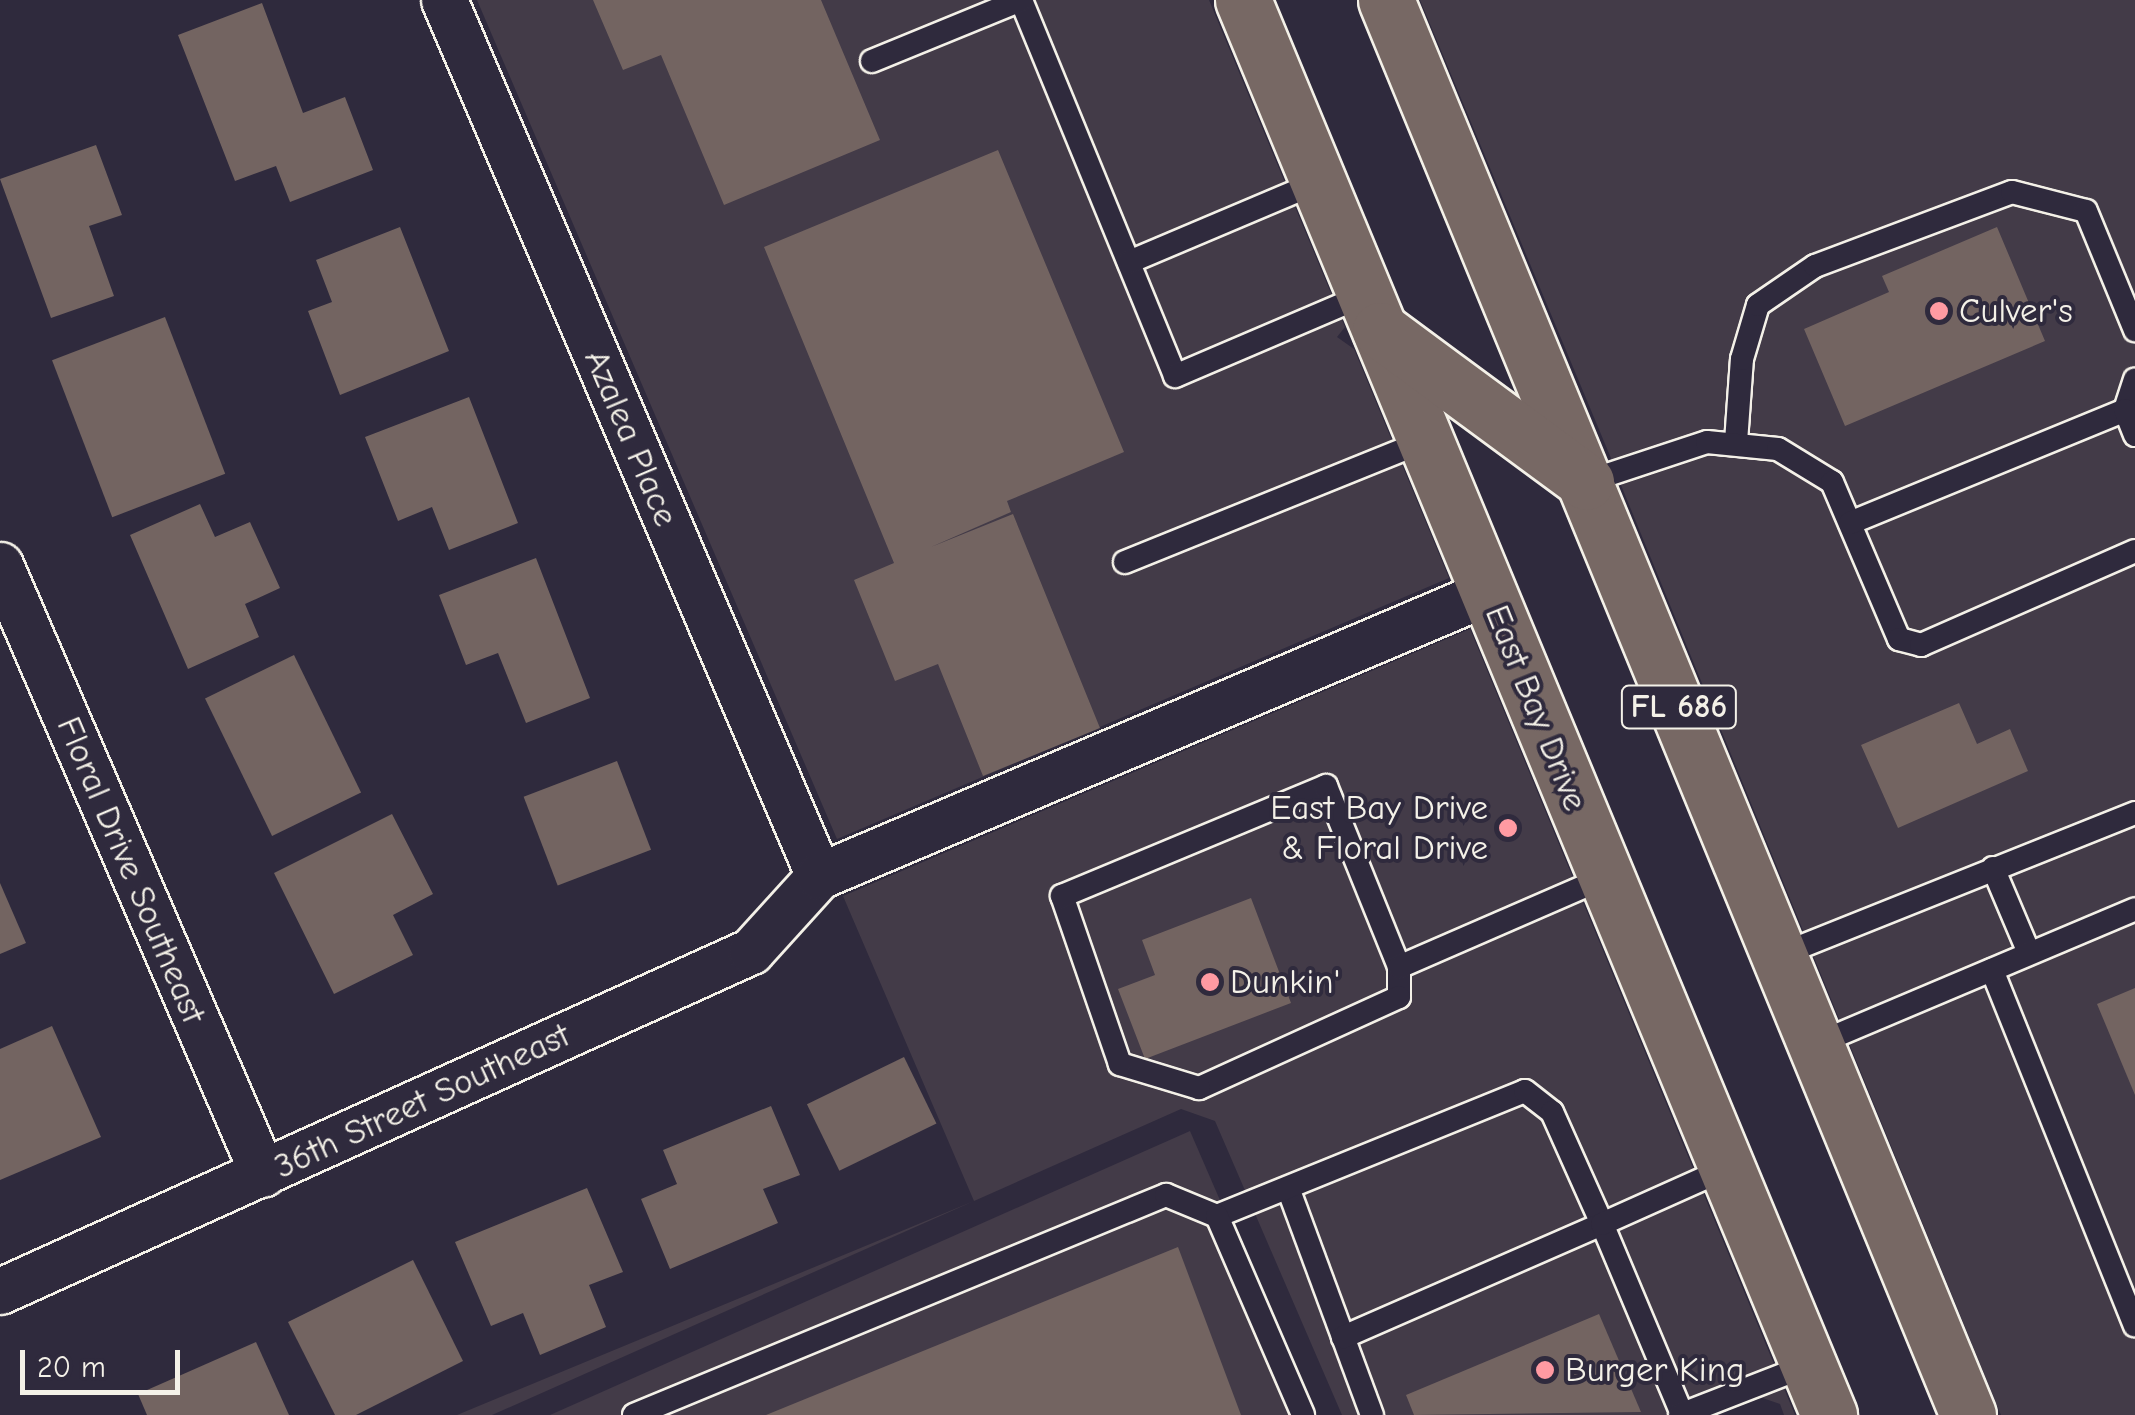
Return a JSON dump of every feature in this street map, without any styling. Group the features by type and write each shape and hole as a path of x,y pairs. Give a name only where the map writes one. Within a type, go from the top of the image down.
{"main road":[{"name":"East Bay Drive","path":"1243,0 1829,1415"},
{"name":"FL 686","path":"1386,0 1968,1415"},
{"path":"1372,312 1586,482"}],"street":[{"name":"Azalea Place","path":"444,0 819,876"},
{"name":"Floral Drive Southeast","path":"0,565 263,1174"},
{"path":"819,876 1488,592"},
{"name":"36th Street Southeast","path":"0,1291 751,952 819,876"}],"lane":[{"path":"872,61 1021,0 1175,376 1372,312"},
{"path":"1129,262 1318,182"},
{"path":"1736,442 1742,359 1758,305 1816,266 2012,192 2086,211 2135,330"},
{"path":"2135,380 2124,410 2135,435"},
{"path":"1850,523 2124,410"},
{"path":"1124,562 1425,441"},
{"path":"1586,482 1706,442 1778,449 1832,482 1899,639 1921,645 2135,551"},
{"path":"1326,786 1399,967 1400,997 1199,1088 1120,1064 1062,896 1326,786"},
{"path":"1780,955 2135,813"},
{"path":"1993,868 2030,953"},
{"path":"1399,967 1606,877"},
{"path":"1816,1044 2135,910"},
{"path":"1992,970 2128,1292 2135,1325"},
{"path":"634,1415 1166,1195 1217,1216 1525,1092 1552,1112 1681,1414 1808,1365"},
{"path":"1343,1337 1726,1168"},
{"path":"1288,1188 1372,1415"},
{"path":"1217,1216 1303,1415"}],"shaded area":[{"path":"477,0 1209,0 1345,327 1337,337 1354,349 1449,578 837,839"},
{"path":"1420,0 2135,0 2135,1415 2001,1415 1621,485 1629,476 1613,463"},
{"path":"1470,629 1795,1415 1784,1415 1780,1404 1745,1392 1692,1415 1342,1415 1215,1121 1181,1109 974,1201 843,896"},
{"path":"1190,1131 1313,1415 550,1415"},
{"path":"972,1202 492,1415 457,1415"}],"building":[{"path":"593,0 821,0 880,140 724,205 661,55 623,70"},
{"path":"262,3 303,113 345,97 373,170 290,202 276,166 235,181 178,35"},
{"path":"96,145 122,215 89,226 114,296 51,318 0,179"},
{"path":"998,150 1124,452 1007,501 1011,512 931,547 1013,514 1100,728 983,776 938,664 895,681 854,580 894,563 764,247"},
{"path":"400,227 449,351 340,395 308,311 332,302 316,260"},
{"name":"Culver's","path":"1997,227 2045,341 1845,426 1804,329 1889,292 1882,276"},
{"path":"165,317 225,474 112,517 52,360"},
{"path":"469,397 518,523 449,550 432,507 398,521 365,437"},
{"path":"200,504 215,537 250,522 280,588 245,604 259,637 188,669 130,535"},
{"path":"536,558 590,698 526,723 498,653 466,665 439,595"},
{"path":"294,655 361,793 272,836 205,698"},
{"path":"1959,703 1977,744 2010,729 2028,771 1898,828 1861,745"},
{"path":"617,761 651,850 558,886 524,797"},
{"path":"392,814 433,894 393,915 413,955 334,994 274,873"},
{"path":"0,883 26,943 0,954"},
{"name":"Dunkin'","path":"1251,898 1291,1003 1145,1059 1118,989 1155,975 1142,940"},
{"path":"2135,988 2135,1095 2097,1004"},
{"path":"52,1026 101,1137 0,1180 0,1049"},
{"path":"904,1057 936,1124 839,1171 807,1104"},
{"path":"771,1106 800,1175 763,1189 778,1223 670,1269 641,1199 677,1184 663,1150"},
{"path":"587,1188 623,1272 589,1285 606,1327 540,1355 523,1313 491,1326 455,1242"},
{"path":"1178,1247 1241,1415 766,1415"},
{"path":"413,1260 463,1361 356,1415 335,1415 288,1322"},
{"name":"Burger King","path":"1599,1314 1641,1412 1414,1415 1406,1395"},
{"path":"256,1342 289,1415 147,1415 138,1394"}],"place":[{"name":"Culver's","path":"1939,311"},
{"name":"East Bay Drive & Floral Drive","path":"1508,828"},
{"name":"Dunkin'","path":"1210,982"},
{"name":"Burger King","path":"1545,1370"}]}
